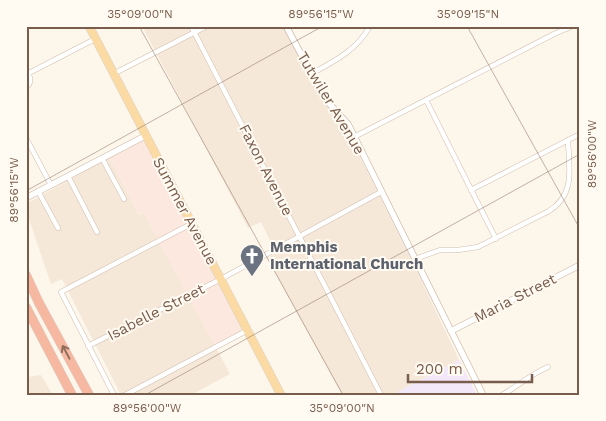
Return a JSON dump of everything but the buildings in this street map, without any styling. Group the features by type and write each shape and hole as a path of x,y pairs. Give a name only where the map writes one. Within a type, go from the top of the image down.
{"highway":[{"path":"26,275 39,303 89,395"},
{"path":"26,307 72,395"}],"main road":[{"name":"Summer Avenue","path":"89,26 280,395"}],"street":[{"name":"Faxon Avenue","path":"191,26 382,395"},
{"path":"113,74 207,26"},
{"name":"Tutwiler Avenue","path":"286,26 327,103 343,117 354,137 483,395"},
{"path":"311,74 338,60 354,48 370,26"},
{"path":"354,137 556,33 574,26"},
{"path":"26,88 31,80 27,71 95,39"},
{"path":"426,100 496,238"},
{"path":"471,190 580,134"},
{"path":"26,198 145,136"},
{"path":"26,138 51,185"},
{"path":"415,259 440,250 478,247 549,211 557,205 564,197 569,184 568,140"},
{"path":"102,158 124,199"},
{"path":"68,176 98,232"},
{"path":"38,191 58,228"},
{"name":"Isabelle Street","path":"88,346 221,279 381,192"},
{"path":"114,395 61,292 191,224"},
{"name":"Maria Street","path":"451,331 580,265"},
{"path":"125,395 248,330"},
{"path":"502,395 533,374 548,367"}],"shaded area":[{"path":"142,26 283,26 324,104 338,115 344,125 459,360 392,395 342,395 267,258 276,253 261,222 248,228"},
{"path":"145,136 248,330 215,347 144,213 139,215 108,155"},
{"path":"109,157 139,215 144,213 230,374 191,395 121,395 62,279 51,284 26,210 26,204"},
{"path":"459,360 477,395 392,395"},
{"path":"41,375 53,395 26,395 26,377"}],"place":[{"name":"Memphis International Church","path":"252,277"}]}
